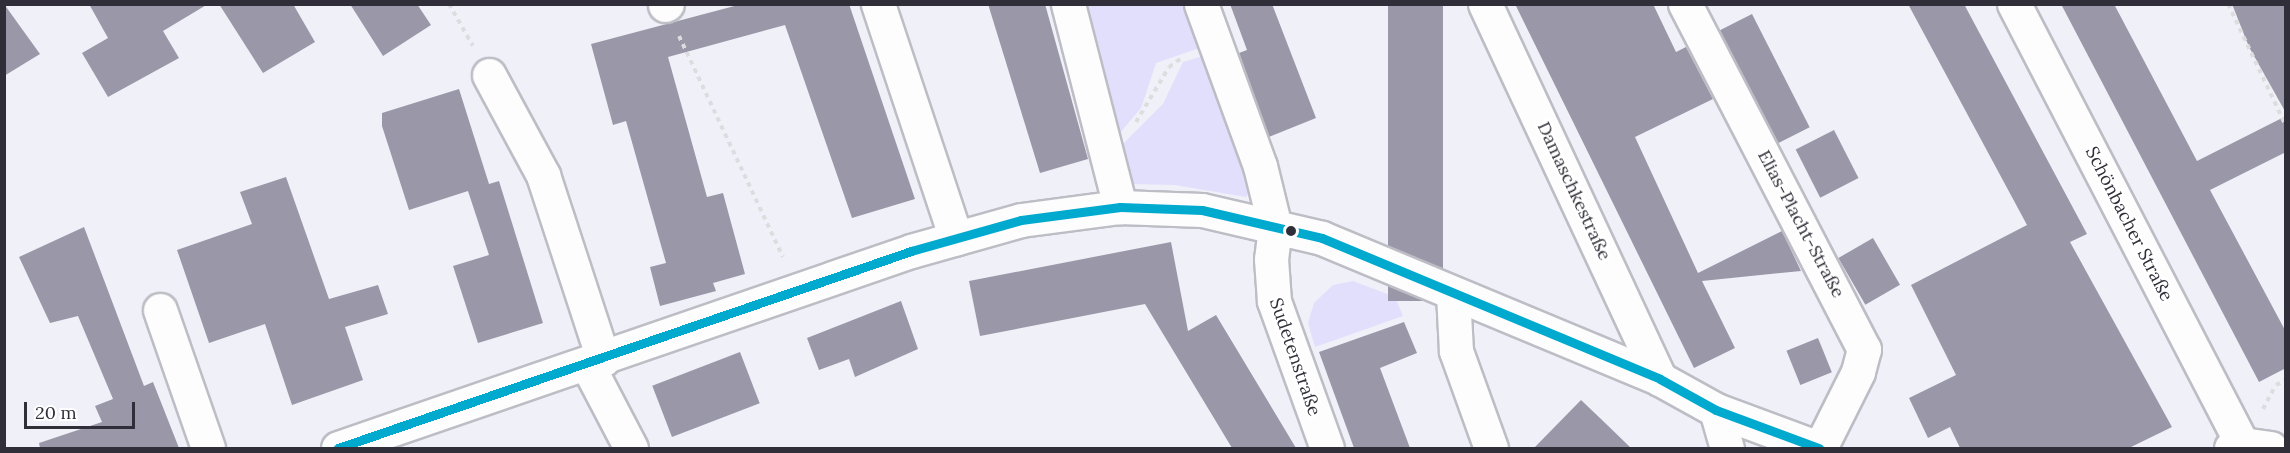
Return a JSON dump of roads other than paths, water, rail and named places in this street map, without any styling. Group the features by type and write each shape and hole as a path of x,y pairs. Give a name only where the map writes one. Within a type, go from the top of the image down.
{"street":[{"path":"878,4 956,238"},
{"path":"1068,4 1120,207"},
{"path":"1201,4 1260,166 1275,227"},
{"name":"Damaschkestraße","path":"1485,4 1660,379"},
{"name":"Elias-Placht-Straße","path":"1685,4 1864,350 1820,448"},
{"name":"Schönbacher Straße","path":"2014,4 2248,447"},
{"path":"489,75 543,175 595,362 631,448"},
{"path":"338,448 388,441 595,362 799,290 956,238 1022,220 1120,207 1202,210 1322,238 1660,379 1716,410 1820,448"},
{"name":"Sudetenstraße","path":"1275,227 1271,259 1274,301 1327,448"},
{"path":"1453,294 1456,351 1491,448"},
{"path":"160,310 208,448"},
{"path":"1716,410 1727,448"}]}
